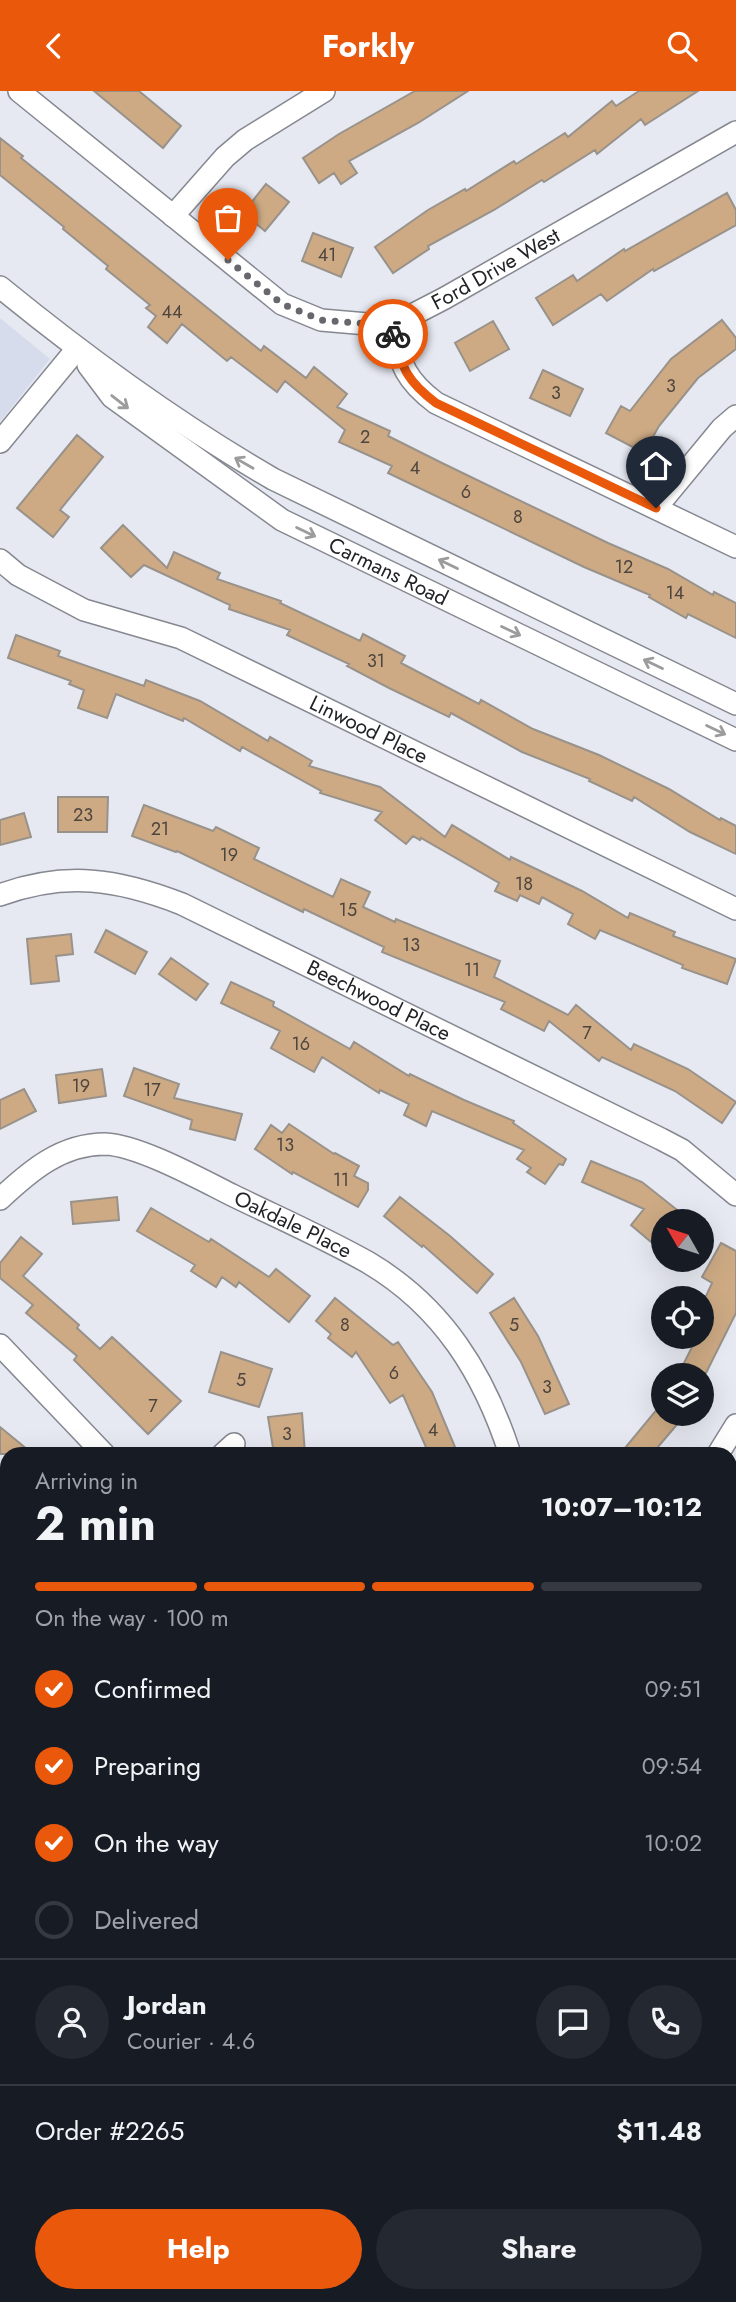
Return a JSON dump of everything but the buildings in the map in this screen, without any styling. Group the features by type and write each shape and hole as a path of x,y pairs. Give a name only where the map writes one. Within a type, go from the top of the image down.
{"street":[{"path":"19,91 282,304 321,320 391,326 408,377 436,403 736,547"},
{"path":"173,216 235,148 324,91"},
{"name":"Ford Drive West","path":"391,326 446,298 736,132"},
{"name":"Carmans Road","path":"0,288 76,349 210,443 273,479 736,704"},
{"path":"0,442 76,349"},
{"name":"Carmans Road","path":"76,349 112,397 282,520 736,740"},
{"path":"656,508 722,428 736,416"},
{"name":"Linwood Place","path":"0,560 18,575 83,610 181,638 736,909"},
{"name":"Beechwood Place","path":"0,895 50,882 81,880 142,888 182,904 682,1150 736,1195"},
{"name":"Oakdale Place","path":"0,1199 28,1173 55,1155 80,1147 105,1144 130,1148 212,1185 370,1264 416,1298 444,1325 476,1371 508,1447"},
{"path":"0,1345 97,1447"},
{"path":"722,1447 736,1425"}],"shaded area":[{"path":"0,318 50,359 0,422"}],"way so far":[{"path":"228,260 282,304 321,320 391,326 393,334"}],"route":[{"path":"393,334 408,377 436,403 656,508"}]}
